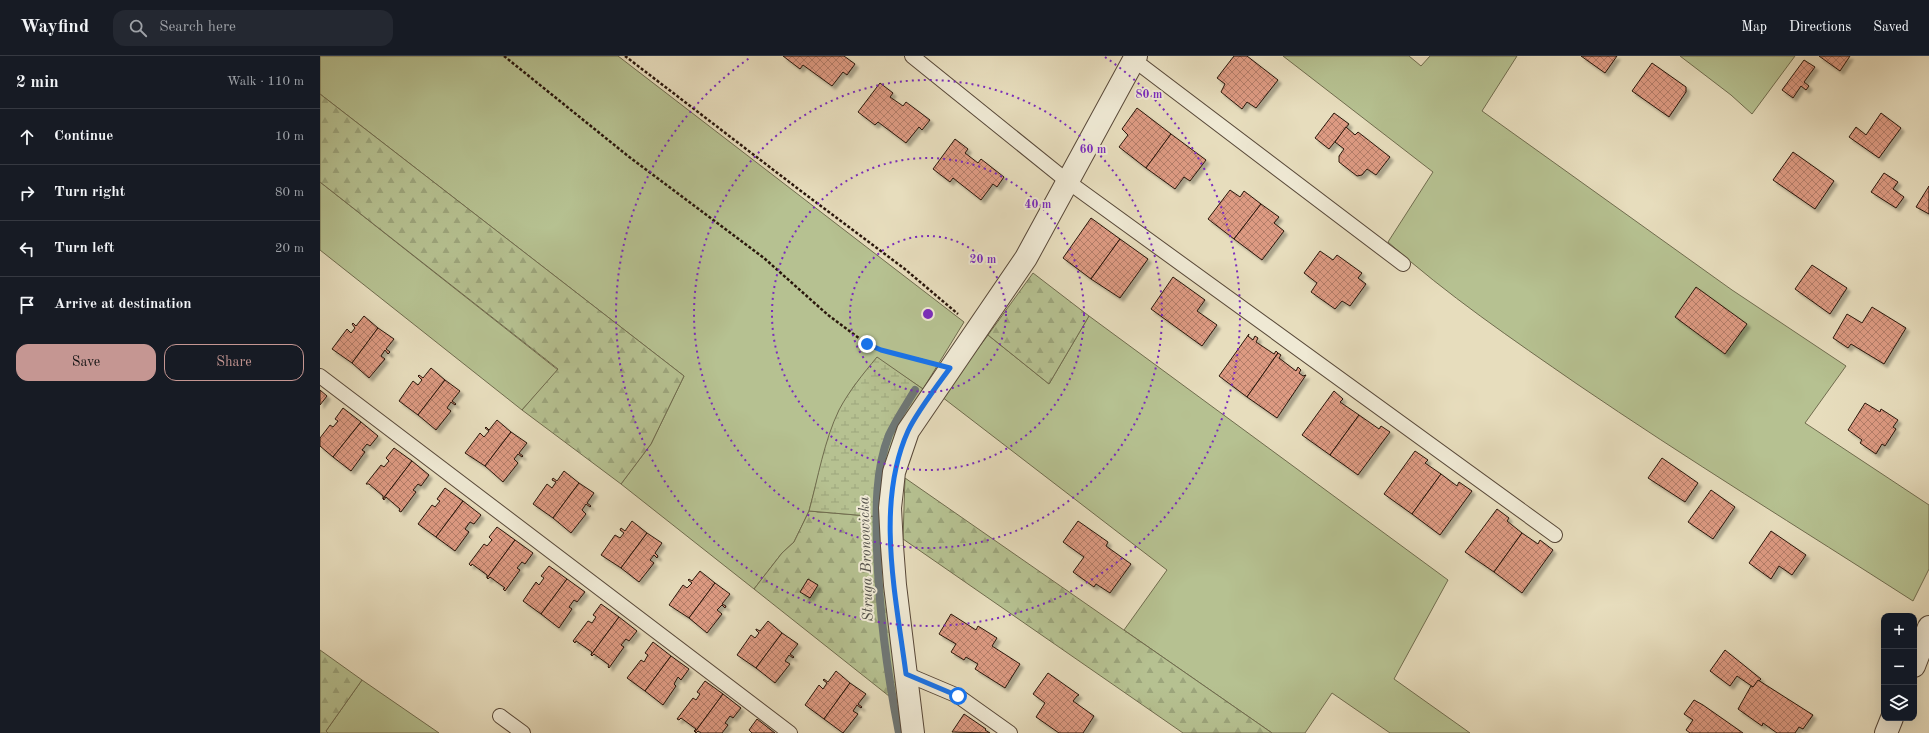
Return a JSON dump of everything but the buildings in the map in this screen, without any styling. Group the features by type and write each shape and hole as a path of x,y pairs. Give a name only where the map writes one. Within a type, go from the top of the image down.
{"street":[{"path":"913,733 895,586 892,546 890,508 894,472 908,431 1026,258 1067,180 1135,58"},
{"path":"1917,658 1929,627"},
{"path":"1886,733 1891,721"}],"lane":[{"path":"912,56 1067,180 1555,535"},
{"path":"1135,58 1403,264"},
{"path":"320,376 790,733"},
{"path":"906,674 958,696 1010,733"},
{"path":"500,716 523,733"}],"path":[{"path":"504,56 628,156 764,258 828,315 867,344 881,350 950,368"},
{"path":"625,56 906,270 976,330"}],"green space":[{"path":"320,56 618,56 964,322 923,389 877,358 854,386 839,411 827,443 809,511 794,542 782,553 754,589 621,484 651,444 684,376 320,94"},
{"path":"1283,56 1409,56 1421,66 1430,56 1517,56 1482,111 1732,290 1846,366 1805,423 1929,505 1929,569 1913,601 1702,467 1577,384 1480,316 1433,280 1388,242 1433,172"},
{"path":"1680,56 1795,56 1752,114 1731,95"},
{"path":"320,94 684,376 651,444 621,484 522,410 558,369 320,182"},
{"path":"320,182 558,370 522,410 320,250"},
{"path":"1033,273 1089,316 1049,384 988,335"},
{"path":"1089,316 1448,580 1394,679 1470,733 1390,733 1332,693 1305,733 1272,733 1124,630 1167,570 942,397 988,335 1049,384"},
{"path":"877,357 923,389 906,416 880,517 809,511 825,447 839,410 861,376"},
{"path":"905,478 1272,733 1183,733 903,539"},
{"path":"809,511 880,517 880,546 899,704 754,589 782,553 794,542"},
{"path":"320,650 362,680 326,731 328,733 320,733"},
{"path":"362,680 439,733 328,733 326,731"}],"waterway":[{"name":"Struga Bronowicka","path":"899,733 887,664 882,618 878,572 877,491 884,448 892,429 915,390"}],"route":[{"path":"867,344 881,350 950,368 908,431 894,472 890,508 895,586 906,674 958,696"}]}
